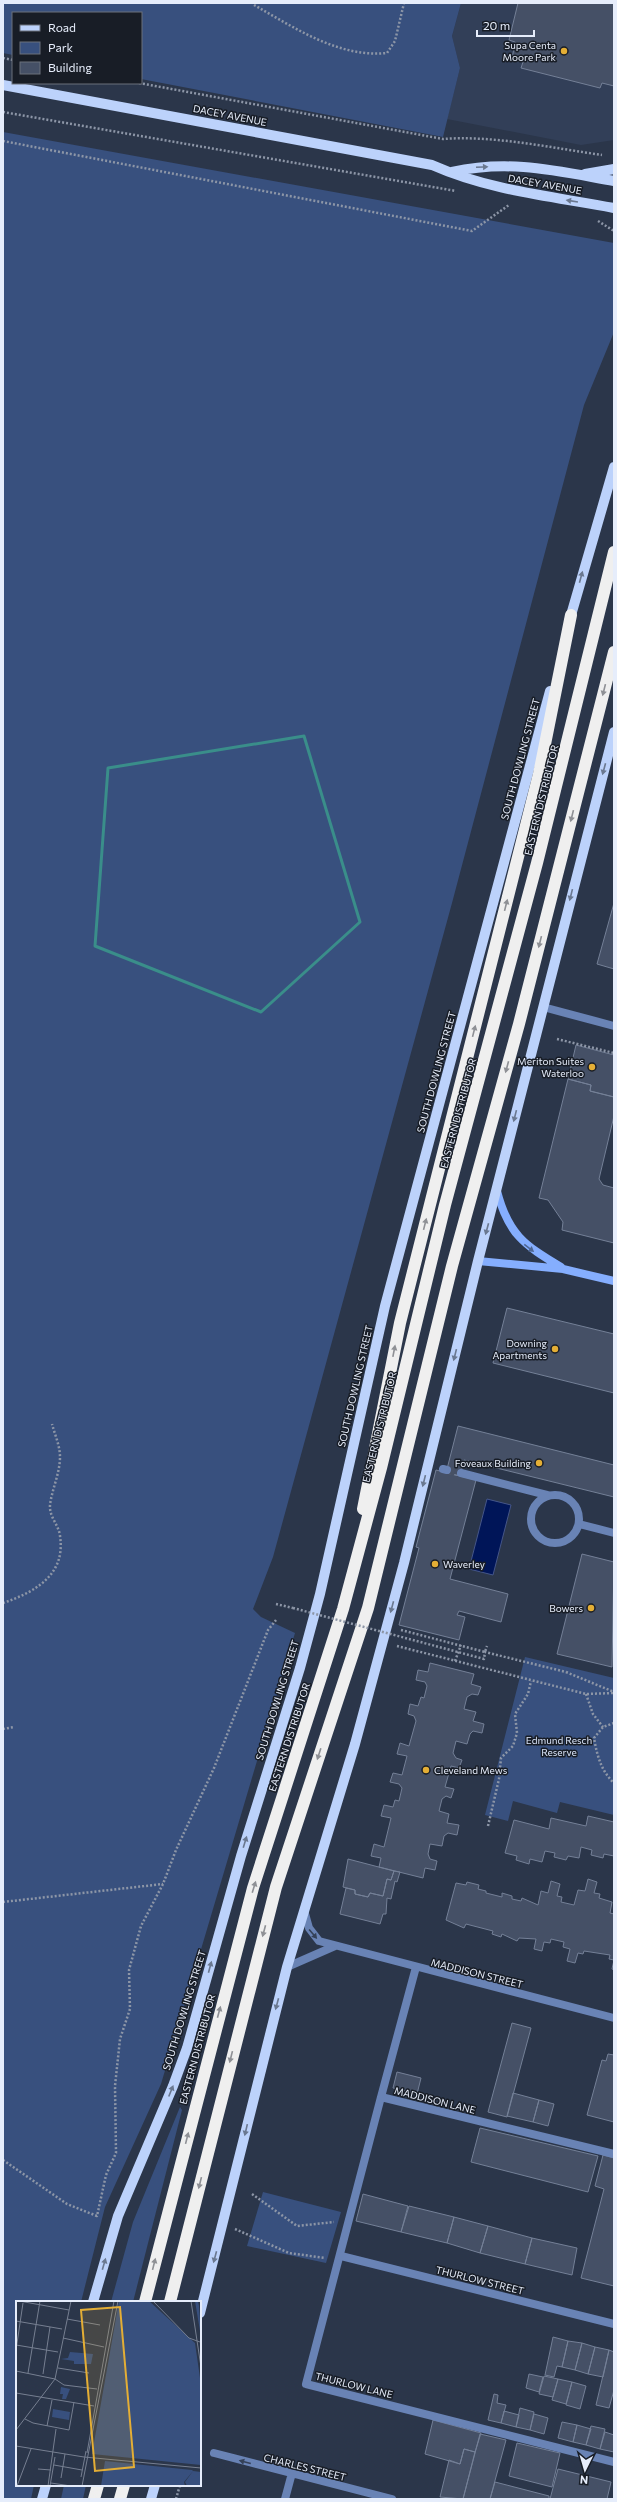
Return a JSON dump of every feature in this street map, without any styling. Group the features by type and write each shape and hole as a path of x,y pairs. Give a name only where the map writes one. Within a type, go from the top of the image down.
{"highway":[{"name":"EASTERN DISTRIBUTOR","path":"145,2301 253,1888 343,1609 381,1468 445,1206 537,863 614,552"},
{"path":"343,1609 400,1323 539,774 571,615"},
{"path":"170,2301 276,1887 368,1608 452,1266 519,1024 614,652"},
{"path":"94,2499 98,2486"},
{"path":"120,2499 124,2486"}],"main road":[{"name":"DACEY AVENUE","path":"3,85 432,165 511,191 613,209"},
{"name":"DACEY AVENUE","path":"450,172 475,167 514,165 614,181"},
{"path":"579,175 614,169"},
{"name":"SOUTH DOWLING STREET","path":"93,2301 118,2216 170,2094 187,2048 241,1856 300,1668 320,1594 385,1306 571,615 614,467"},
{"path":"201,2309 287,1966 355,1744 383,1643 478,1261 614,732"},
{"path":"497,1191 507,1222 517,1237 531,1250 563,1269"},
{"path":"478,1261 563,1269 614,1281"},
{"path":"42,2499 46,2486"},
{"path":"151,2499 155,2486"}],"street":[{"path":"543,1007 614,1026"},
{"path":"461,1473 547,1495 564,1496 576,1507 579,1524 576,1531 565,1541 550,1543 536,1535 530,1521 530,1514 534,1506 547,1495"},
{"path":"579,1524 614,1533"},
{"name":"MADDISON STREET","path":"304,1910 309,1928 319,1941 614,2018"},
{"path":"287,1966 335,1946"},
{"name":"MADDISON LANE","path":"416,1967 381,2097 614,2154"},
{"name":"THURLOW LANE","path":"381,2097 341,2256 306,2384 614,2462"},
{"name":"THURLOW STREET","path":"341,2256 614,2324"},
{"name":"CHARLES STREET","path":"214,2454 387,2498"},
{"path":"285,2499 292,2473"}],"path":[{"path":"254,5 320,42 372,55 388,54 395,41 404,3"},
{"path":"142,84 443,139 459,138 524,144 606,155"},
{"path":"3,112 463,192"},
{"path":"3,142 472,231 516,201"},
{"path":"596,220 614,231"},
{"path":"557,1039 614,1053"},
{"path":"3,1603 28,1594 42,1586 59,1564 60,1535 51,1515 50,1506 60,1458 52,1424"},
{"path":"276,1604 484,1659 487,1646"},
{"path":"3,2160 67,2204 97,2216 106,2175 116,2154 115,2086 120,2039 130,2009 129,1970 141,1926 163,1884 227,1737 268,1630 276,1620"},
{"path":"387,1626 566,1672 614,1692"},
{"path":"383,1643 586,1694 614,1692"},
{"path":"456,1661 461,1646"},
{"path":"488,1826 499,1779 501,1758 513,1746 517,1733 515,1714 528,1694 531,1681"},
{"path":"586,1694 593,1714 603,1727"},
{"path":"614,1723 603,1727 594,1738 597,1756 608,1777 614,1782"},
{"path":"3,1729 14,1727"},
{"path":"3,1902 163,1884"},
{"path":"252,2194 297,2226 338,2221"},
{"path":"223,2226 243,2231 290,2253 329,2259 341,2256"},
{"path":"176,2499 180,2486"}],"highlighted area":[{"path":"304,736 360,922 261,1012 95,946 108,768"}],"shaded area":[{"path":"461,3 614,3 614,140 581,145 447,119 460,68 452,36"},
{"path":"487,1499 511,1505 493,1575 469,1569"}],"green space":[{"path":"3,3 461,3 452,36 460,68 443,137 142,79 142,12 12,12 12,55 3,53"},
{"path":"3,132 614,243 614,332 584,405 452,903 273,1557 253,1609 261,1617 295,1633 161,2084 105,2207 81,2301 16,2301 16,2486 34,2486 31,2499 3,2499"},
{"name":"Edmund Resch Reserve","path":"525,1657 614,1678 614,1815 560,1802 557,1813 513,1801 508,1821 485,1815"},
{"path":"180,2107 182,2110 133,2301 111,2301 133,2222"},
{"path":"263,2192 341,2212 326,2263 247,2246"},
{"path":"64,2486 86,2486 83,2499 61,2499"}],"building":[{"name":"Supa Centa Moore Park","path":"518,3 614,3 614,86 602,83 600,88 521,68 523,62 512,59 515,42 509,40"},
{"path":"614,903 614,969 597,964"},
{"name":"Meriton Suites Waterloo","path":"576,1045 614,1055 614,1097 590,1091 591,1085 568,1079"},
{"path":"568,1079 591,1085 590,1091 614,1097 614,1116 599,1179 603,1185 614,1188 614,1243 562,1230 563,1222 548,1200 539,1198"},
{"name":"Downing Apartments","path":"507,1308 614,1334 614,1393 493,1363"},
{"name":"Foveaux Building","path":"458,1426 614,1465 614,1497 464,1460 460,1476 446,1473"},
{"name":"Waverley","path":"436,1470 476,1480 450,1579 508,1594 501,1622 459,1611 457,1615 465,1617 459,1640 399,1625 419,1548 416,1547"},
{"name":"Bowers","path":"582,1554 614,1562 612,1667 557,1654"},
{"name":"Cleveland Mews","path":"430,1663 474,1674 471,1684 481,1687 478,1695 472,1694 467,1697 464,1709 476,1712 473,1721 484,1724 482,1733 473,1731 470,1734 467,1744 456,1741 453,1753 456,1758 462,1760 459,1768 451,1766 445,1787 454,1789 451,1798 446,1796 442,1799 439,1811 449,1814 447,1823 459,1825 457,1835 448,1833 444,1836 442,1846 430,1844 428,1854 430,1859 437,1861 435,1870 425,1868 423,1878 379,1867 381,1858 371,1856 374,1844 384,1847 391,1818 381,1816 384,1805 393,1807 395,1800 399,1801 402,1788 399,1784 390,1782 393,1773 402,1775 407,1756 397,1754 400,1743 409,1746 416,1721 414,1716 408,1714 410,1704 418,1706 421,1697 424,1698 427,1686 425,1682 416,1680 418,1670 428,1672"},
{"path":"588,1816 614,1822 614,1856 604,1854 603,1858 591,1855 592,1850 581,1847 579,1858 568,1856 566,1860 554,1857 555,1853 545,1851 542,1862 530,1859 529,1864 516,1860 517,1856 505,1853 514,1820 549,1829 551,1818 586,1826"},
{"path":"348,1859 394,1871 391,1880 387,1879 383,1896 370,1893 368,1897 355,1894 355,1890 343,1887"},
{"path":"394,1871 400,1872 397,1882 395,1881 391,1899 387,1898 386,1914 383,1914 380,1924 340,1914 346,1888 355,1890 355,1894 368,1897 370,1893 383,1896 387,1879 391,1880"},
{"path":"588,1879 597,1882 594,1893 600,1894 599,1898 612,1902 610,1913 614,1914 614,1960 609,1959 610,1955 584,1951 583,1954 578,1953 575,1963 567,1961 570,1949 563,1947 564,1942 551,1939 550,1943 544,1942 542,1951 534,1949 536,1939 519,1938 517,1941 502,1934 501,1937 492,1934 493,1931 466,1924 464,1928 446,1920 456,1883 466,1885 467,1882 479,1885 478,1889 486,1891 486,1893 502,1897 502,1893 512,1896 512,1899 521,1901 522,1898 538,1905 541,1891 548,1893 551,1881 560,1884 557,1896 562,1897 561,1902 574,1905 578,1890 585,1891"},
{"path":"512,2023 531,2028 507,2117 488,2112"},
{"path":"608,2054 614,2055 614,2122 587,2115 602,2060 606,2061"},
{"path":"397,2072 421,2078 417,2094 393,2088"},
{"path":"513,2093 539,2100 533,2122 507,2116"},
{"path":"539,2100 554,2104 548,2126 533,2122"},
{"path":"480,2128 598,2156 588,2192 471,2162"},
{"path":"603,2155 614,2158 614,2286 581,2278 604,2189 595,2186"},
{"path":"363,2194 408,2206 401,2232 356,2221"},
{"path":"409,2206 454,2217 447,2243 401,2232"},
{"path":"454,2217 488,2226 480,2253 447,2243"},
{"path":"488,2226 532,2238 525,2264 480,2253"},
{"path":"532,2238 577,2248 572,2275 525,2264"},
{"path":"553,2337 568,2341 562,2367 557,2366 554,2377 545,2375"},
{"path":"568,2341 582,2343 575,2370 562,2367"},
{"path":"582,2343 595,2347 588,2374 575,2370"},
{"path":"595,2347 609,2350 603,2377 588,2374"},
{"path":"609,2350 614,2352 614,2390 609,2408 596,2405"},
{"path":"529,2374 543,2377 539,2392 526,2388"},
{"path":"544,2376 558,2379 553,2397 539,2394"},
{"path":"558,2379 572,2382 566,2404 552,2400"},
{"path":"572,2382 586,2386 580,2409 566,2405"},
{"path":"494,2394 498,2395 497,2403 506,2405 501,2423 488,2420"},
{"path":"520,2408 534,2412 530,2430 516,2427"},
{"path":"504,2411 519,2415 516,2427 501,2423"},
{"path":"534,2414 548,2418 544,2434 530,2430"},
{"path":"433,2420 481,2433 475,2452 464,2449 460,2464 425,2454"},
{"path":"562,2422 577,2425 573,2442 558,2438"},
{"path":"577,2425 591,2429 586,2445 573,2442"},
{"path":"591,2426 605,2429 600,2449 586,2445"},
{"path":"605,2432 614,2435 614,2452 600,2449"},
{"path":"480,2434 506,2440 490,2499 463,2499"},
{"path":"517,2443 560,2453 552,2487 509,2476"},
{"path":"464,2449 475,2452 463,2499 440,2497 449,2460 460,2464"},
{"path":"558,2469 611,2482 607,2499 550,2499"},
{"path":"495,2482 549,2496 549,2499 490,2499"}],"tunnel":[{"path":"447,1470 461,1473"}],"place":[{"name":"Supa Centa Moore Park","path":"564,51"},
{"name":"Meriton Suites Waterloo","path":"592,1067"},
{"name":"Downing Apartments","path":"555,1349"},
{"name":"Foveaux Building","path":"539,1463"},
{"name":"Waverley","path":"435,1564"},
{"name":"Bowers","path":"591,1608"},
{"name":"Cleveland Mews","path":"426,1770"}]}
